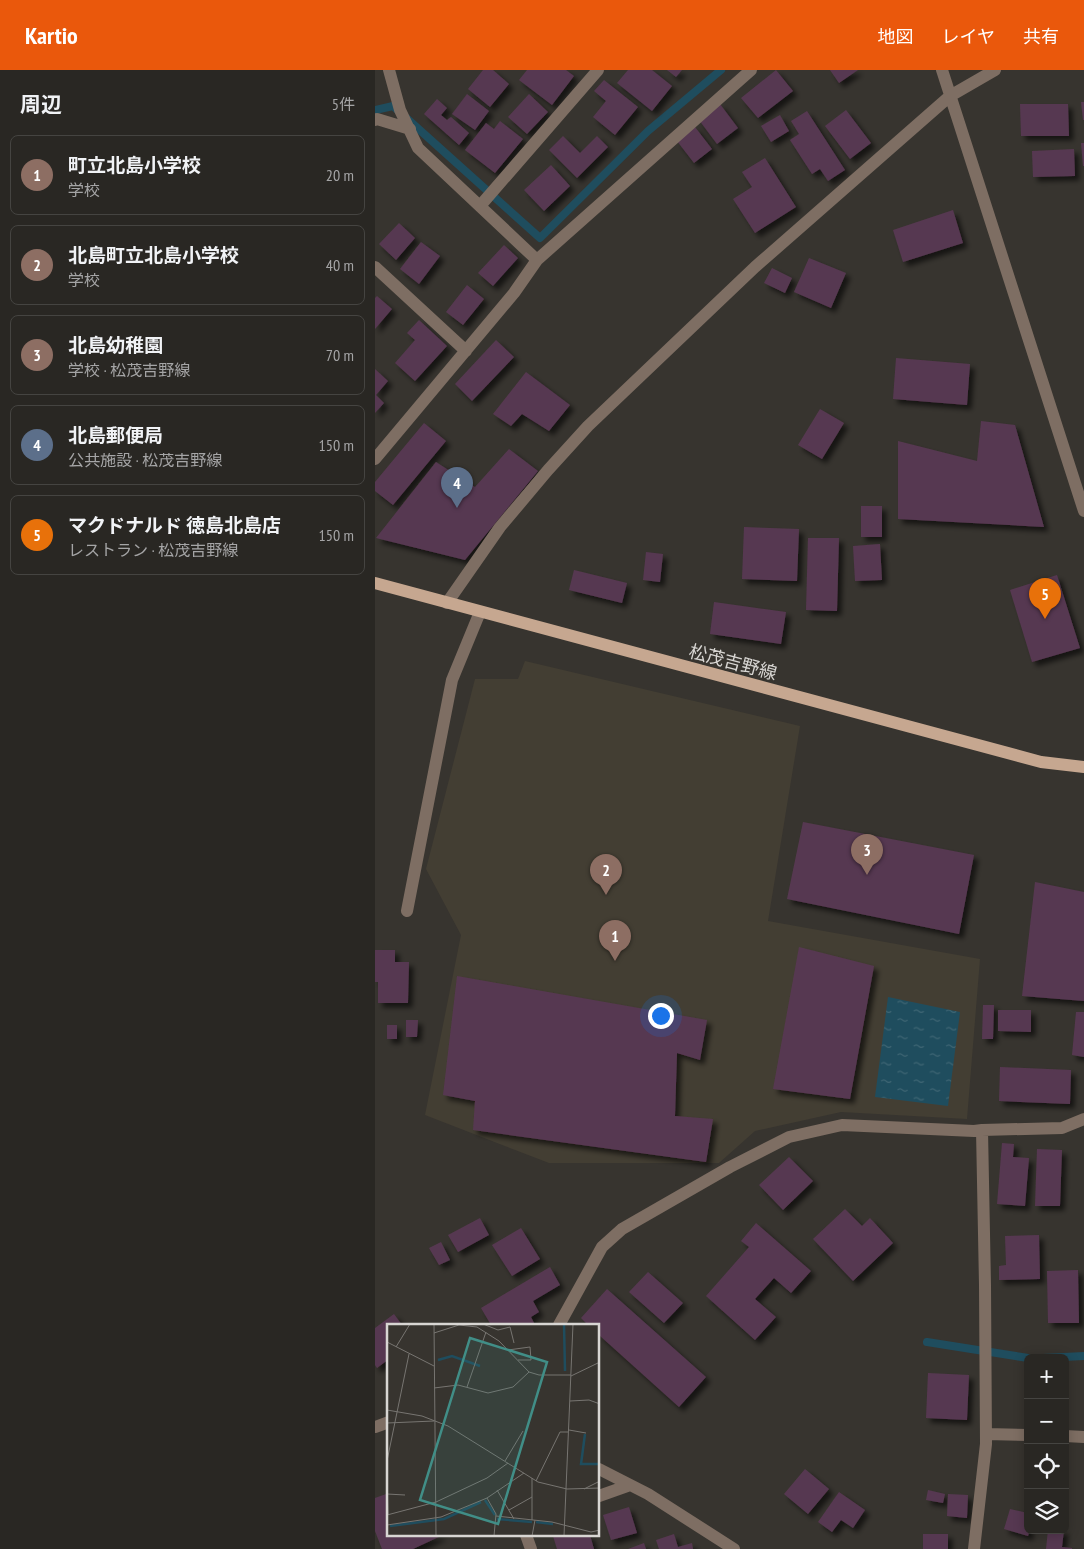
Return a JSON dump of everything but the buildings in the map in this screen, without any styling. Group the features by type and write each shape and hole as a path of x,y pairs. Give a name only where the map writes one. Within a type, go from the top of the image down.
{"main road":[{"name":"松茂吉野線","path":"375,583 1041,762 1084,766"}],"street":[{"path":"389,70 400,110 418,148 537,260"},
{"path":"480,206 598,70"},
{"path":"375,459 514,293 537,260 751,70"},
{"path":"942,70 1084,511"},
{"path":"447,602 500,527 588,426 755,268 950,96 995,70"},
{"path":"375,120 410,129"},
{"path":"375,267 466,351"},
{"path":"407,911 452,680 480,612"},
{"path":"560,1324 602,1247 622,1229 730,1167 789,1137 842,1125 974,1131 1062,1128 1084,1119"},
{"path":"974,1549 986,1434 982,1130"},
{"path":"375,1427 387,1423"},
{"path":"986,1434 1024,1435"},
{"path":"1069,1436 1084,1437"},
{"path":"600,1470 648,1494 732,1549"},
{"path":"600,1496 630,1485"},
{"path":"526,1536 531,1549"}],"shaded area":[{"path":"525,661 800,726 768,921 980,959 967,1119 841,1112 755,1131 719,1163 549,1163 425,1115 461,935 426,869 475,679 518,679"}],"water":[{"path":"888,997 960,1012 948,1106 875,1097"}],"waterway":[{"path":"375,110 393,106 540,238 648,131 721,70"},
{"path":"927,1342 1024,1357"},
{"path":"1069,1357 1084,1356"}],"place":[{"name":"北島郵便局","path":"457,508"},
{"name":"マクドナルド 徳島北島店","path":"1045,619"},
{"name":"北島幼稚園","path":"867,875"},
{"name":"北島町立北島小学校","path":"606,895"},
{"name":"町立北島小学校","path":"615,961"}]}
